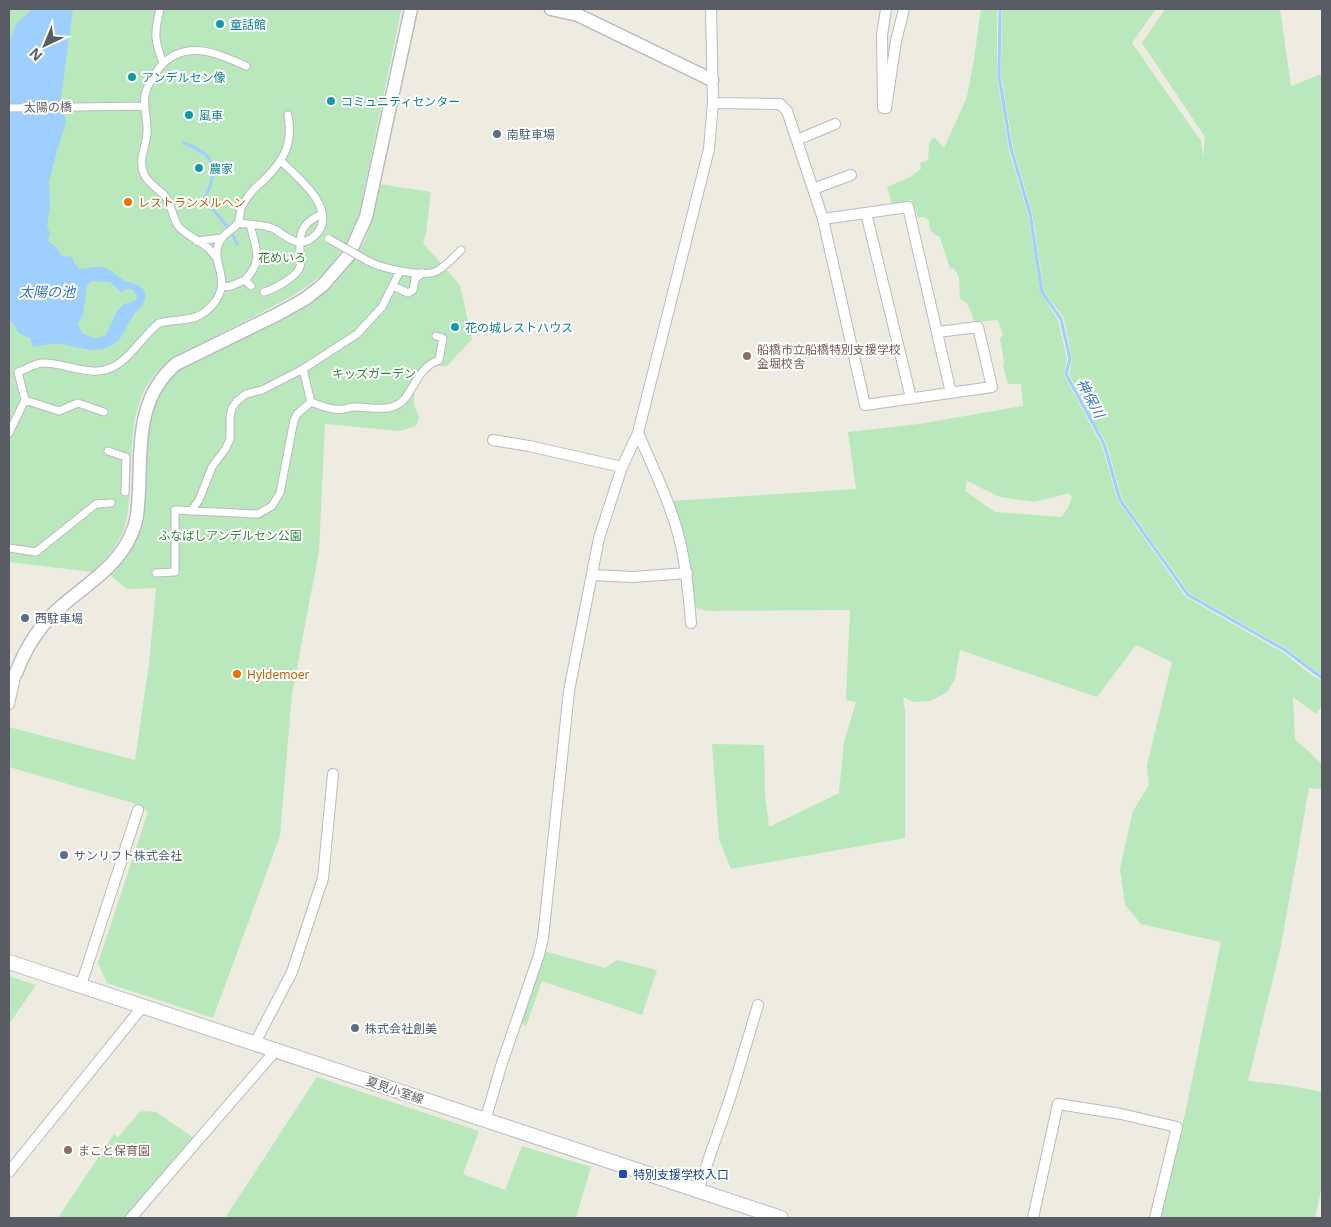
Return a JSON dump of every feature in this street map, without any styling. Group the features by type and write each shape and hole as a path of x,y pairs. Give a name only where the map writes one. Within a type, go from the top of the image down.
{"main road":[{"name":"夏見小室線","path":"9,962 781,1218"}],"street":[{"path":"160,9 155,30 156,42 163,63"},
{"path":"9,704 16,673 26,648 42,626 63,604 102,574 113,563 132,534 138,511 142,432 145,411 150,397 165,375 176,364 305,299 323,285 349,255 366,217 411,9"},
{"path":"551,9 578,15 712,80"},
{"path":"485,1121 539,955 569,691 599,538 622,467 638,433 709,149 713,103 711,9"},
{"path":"886,9 882,35 883,108 886,108 896,41 904,9"},
{"path":"217,258 208,248 181,229 173,216 167,198 145,176 141,161 147,128 144,106 145,93 152,76 163,63 189,50 201,50 246,66"},
{"path":"713,103 780,104 787,111 823,219 865,404 992,387 978,327 938,332"},
{"name":"太陽の橋","path":"9,108 144,106"},
{"path":"9,433 25,400 18,372 42,363 58,364 84,371 104,370 122,361 158,323 190,320 200,315 214,302 223,281 217,258 218,247 222,238 238,223 241,208 249,194 281,161 289,143 291,131 288,115"},
{"path":"796,140 835,124"},
{"path":"238,223 273,228 292,240 300,242 308,241 314,237 321,228 322,214 313,193 281,161"},
{"path":"813,189 851,175"},
{"path":"823,219 908,207 951,393"},
{"path":"866,213 911,398"},
{"path":"264,292 271,290 295,275 299,270 301,263 300,242 304,226 308,221 322,214"},
{"path":"222,286 231,286 245,280 254,270 257,259 250,225"},
{"path":"317,233 376,266 400,271 437,272 462,250"},
{"path":"197,240 222,238"},
{"path":"191,511 199,500 212,467 230,439 230,417 232,408 237,401 246,394 262,390 303,369 357,334 382,307 400,271"},
{"path":"393,286 408,293 413,290 415,279 422,273"},
{"path":"245,280 251,286"},
{"path":"311,402 334,409 346,410 353,407 380,409 397,405 406,397 425,367 439,360 443,338 436,336"},
{"path":"303,369 311,402"},
{"path":"25,400 59,411 78,403 104,412"},
{"path":"156,572 175,572 175,510 258,514 272,506 280,493 294,420 297,414 311,402"},
{"path":"638,433 664,494 681,543 687,573 691,623"},
{"path":"493,440 529,446 622,467"},
{"path":"108,451 126,457 125,492"},
{"path":"9,548 36,552 96,504 99,496"},
{"path":"96,504 110,503"},
{"path":"592,575 633,577 687,573"},
{"path":"255,1043 292,972 323,878 333,774"},
{"path":"81,986 138,810"},
{"path":"698,1190 731,1094 758,1005"},
{"path":"9,1172 143,1006"},
{"path":"131,1218 276,1050"},
{"path":"1033,1218 1058,1104 1121,1114 1177,1127 1155,1218"}],"green space":[{"name":"ふなばしアンデルセン公園","path":"9,9 404,9 401,11 359,214 351,235 330,266 303,289 288,299 173,359 158,371 147,385 135,418 129,501 124,529 115,547 93,572 9,562"},
{"path":"981,9 997,9 997,77 1009,151 1028,214 1041,293 1058,320 1067,359 1064,375 1102,446 1118,501 1186,597 1284,653 1311,675 1322,681 1322,705 1316,714 1293,697 1295,739 1322,764 1322,789 1309,788 1281,946 1248,1081 1286,1085 1322,1092 1322,1186 1315,1218 1161,1218 1221,942 1141,924 1125,905 1120,869 1133,811 1149,785 1147,765 1172,662 1136,645 1097,697 960,650 955,679 947,692 930,701 913,702 903,697 905,710 905,838 731,869 719,839 712,744 764,745 765,795 769,827 839,793 844,742 856,702 846,700 850,610 708,611 698,609 695,605 686,542 671,501 856,489 848,432 919,424 1023,406 1021,384 1008,384 1003,366 1000,338 1003,335 998,320 974,322 968,305 960,299 959,278 954,268 950,269 940,237 931,231 929,220 924,217 918,217 912,200 892,204 887,187 910,177 921,169 920,163 928,160 929,144 932,139 935,138 944,148 967,97","holes":["967,481 1000,497 1035,502 1069,493 1072,497 1068,508 1061,517 995,512 965,491"]},
{"path":"1002,9 1156,9 1132,43 1201,141 1203,157 1205,137 1142,43 1165,9 1280,9 1291,86 1322,74 1322,676 1286,648 1190,594 1122,499 1106,442 1092,420 1069,374 1072,359 1064,318 1044,292 1032,212 1013,148 1001,75"},
{"name":"ふなばしアンデルセン公園","path":"379,184 431,192 423,243 460,285 472,339 447,366 431,368 421,378 414,398 419,416 416,426 400,431 325,424 319,551 292,694 280,836 213,1018 107,983 98,963 148,812 133,803 9,767 9,727 135,760 149,664 156,588 127,589 110,575 132,544 140,527 144,509 150,414 162,388 179,368 309,304 333,283 355,258 365,240 372,220"},
{"path":"544,951 605,968 617,960 657,970 642,1015 542,981 526,1026 520,1023"},
{"path":"9,976 36,985 9,1024"},
{"path":"317,1077 479,1131 463,1174 505,1190 522,1146 591,1167 576,1218 225,1218"},
{"path":"143,1111 156,1112 194,1138 125,1218 58,1218 114,1134 118,1137"}],"water":[{"name":"太陽の池","path":"32,9 73,9 61,97 66,123 49,181 50,208 47,227 50,233 48,241 56,247 62,256 72,257 74,263 80,269 106,268 125,281 142,288 145,294 144,302 133,315 121,337 115,343 99,350 57,344 33,347 30,338 17,332 16,327 9,319 9,44 16,24","holes":["91,281 110,282 122,293 126,289 132,289 137,296 135,301 124,304 117,311 106,335 96,339 82,333 78,323 83,315 87,286"]}],"waterway":[{"name":"神保川","path":"1000,9 999,76 1011,149 1030,213 1042,292 1061,319 1070,359 1066,374 1104,444 1120,500 1188,595 1285,650 1322,678"},
{"path":"184,143 203,152 211,162 212,180 203,201 223,221 237,244"}],"place":[{"name":"童話館","path":"220,24"},
{"name":"アンデルセン像","path":"132,77"},
{"name":"コミュニティセンター","path":"331,101"},
{"name":"風車","path":"189,115"},
{"name":"南駐車場","path":"497,134"},
{"name":"農家","path":"199,168"},
{"name":"レストランメルヘン","path":"128,202"},
{"name":"花の城レストハウス","path":"455,327"},
{"name":"船橋市立船橋特別支援学校 金堀校舎","path":"747,356"},
{"name":"西駐車場","path":"25,618"},
{"name":"Hyldemoer","path":"237,674"},
{"name":"サンリフト株式会社","path":"64,855"},
{"name":"株式会社創美","path":"355,1028"},
{"name":"まこと保育園","path":"68,1150"},
{"name":"特別支援学校入口","path":"623,1174"}],"park label":[{"name":"花めいろ","path":"282,257"},
{"name":"キッズガーデン","path":"374,373"}]}
